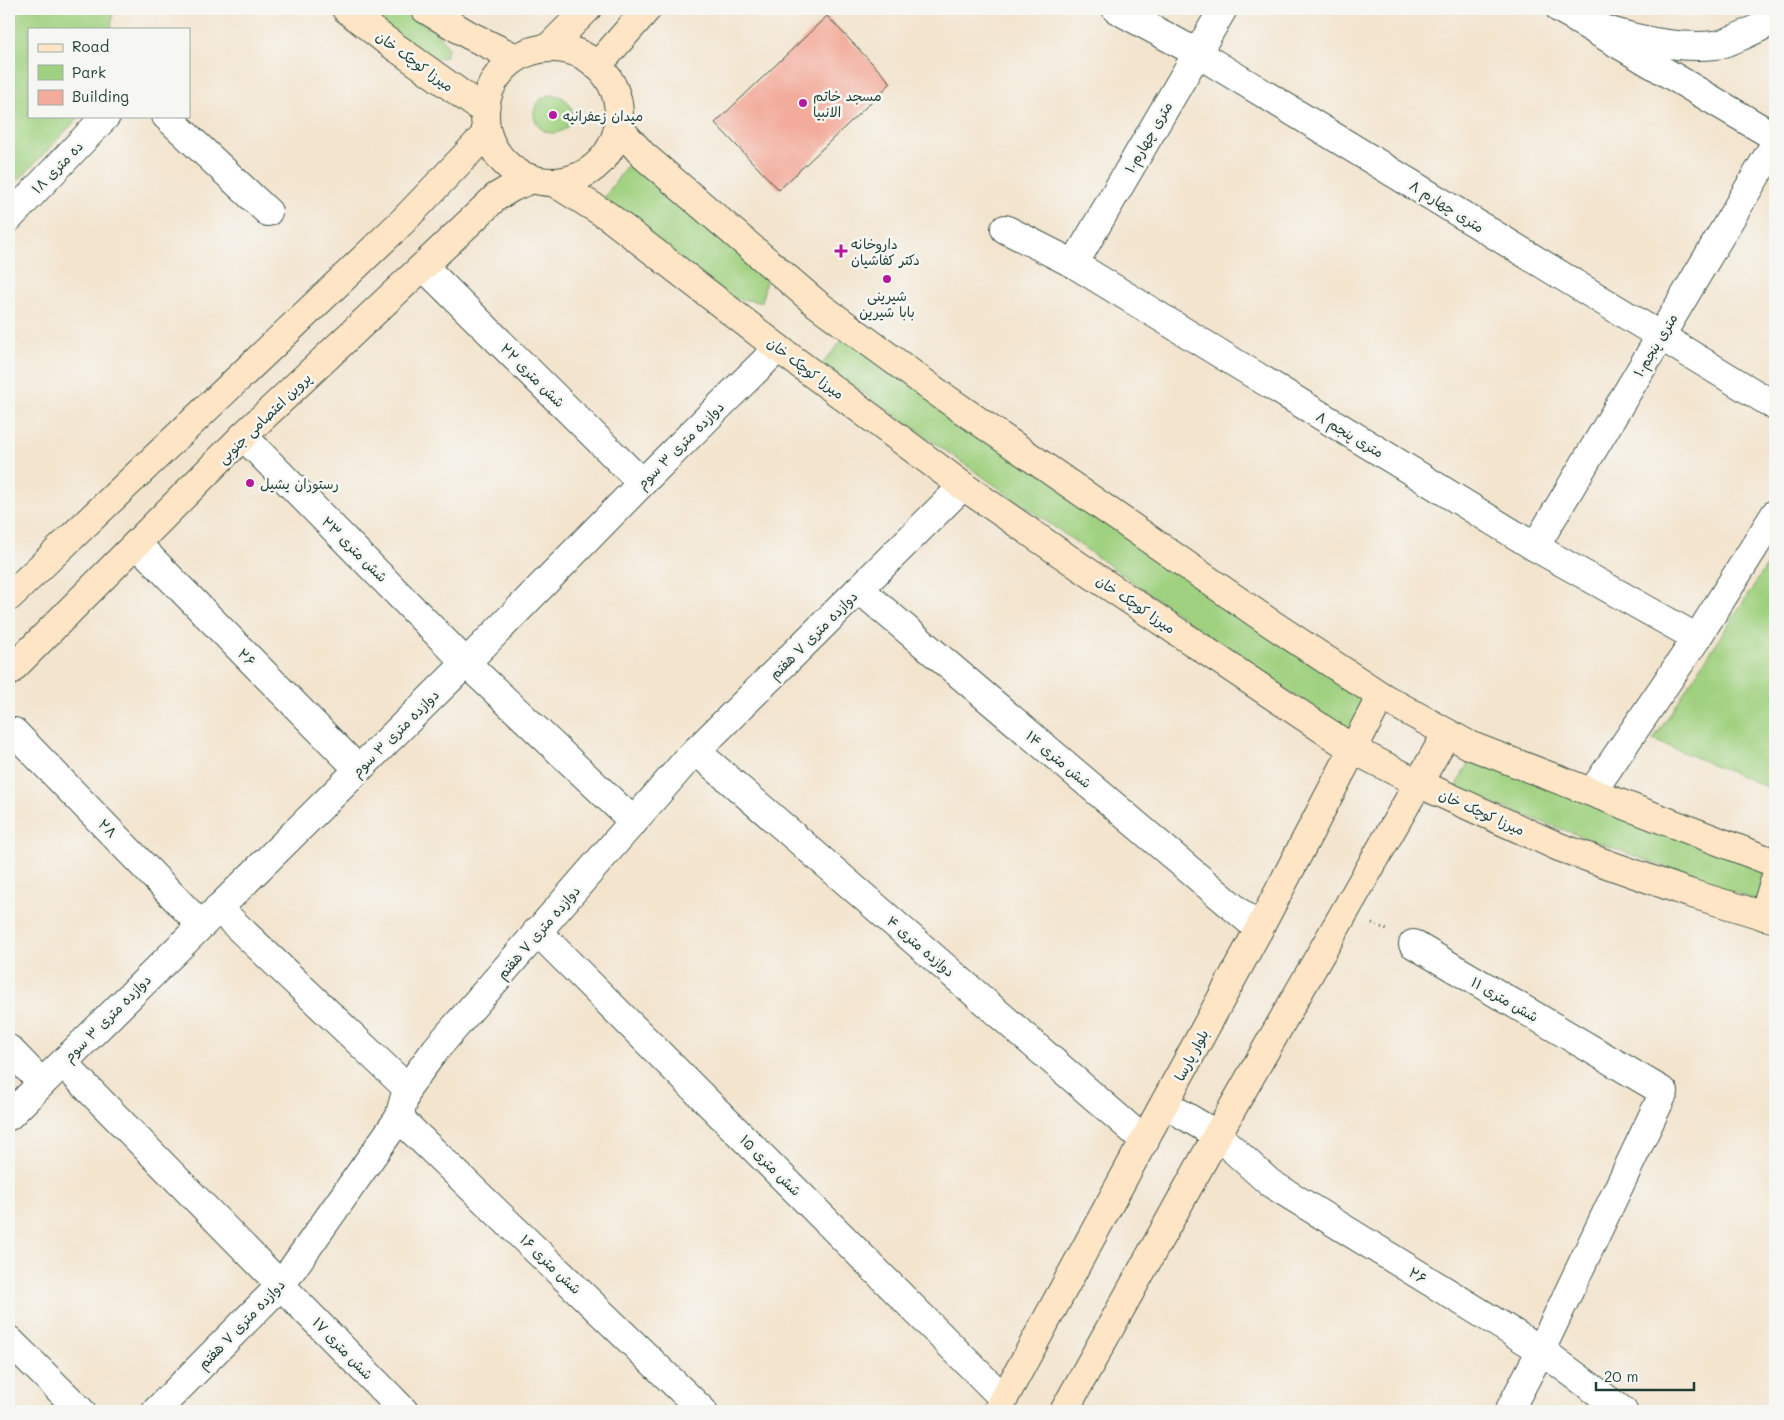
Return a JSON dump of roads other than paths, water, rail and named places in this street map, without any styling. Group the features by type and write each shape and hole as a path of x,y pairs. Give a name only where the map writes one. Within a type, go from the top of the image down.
{"main road":[{"name":"میرزا کوچک خان","path":"346,9 486,122"},
{"path":"425,9 470,35 516,58"},
{"path":"548,48 587,9"},
{"path":"597,66 647,9"},
{"path":"548,48 566,50 582,56 597,66 611,84 618,105 618,127 610,148 596,166 577,178 544,181 512,170 496,153 486,122 489,91 500,72 516,58 531,51 548,48"},
{"path":"9,597 403,221 486,122"},
{"path":"618,127 643,155 817,304 941,395 1266,620 1381,696 1469,745 1775,863"},
{"name":"میرزا کوچک خان","path":"544,181 608,216 778,348 964,486 1354,750 1418,783 1559,847 1689,893 1770,917"},
{"name":"پروین اعتصامی جنوبی","path":"9,672 243,436 496,197 513,187 544,181"},
{"name":"بلوار پارسا","path":"1000,1405 1260,929 1381,696"},
{"path":"1064,1411 1217,1135 1447,733"},
{"path":"1770,917 1775,879"}],"street":[{"name":"۸ متری چهارم","path":"1116,9 1197,53 1775,406"},
{"name":"۱۰متری چهارم","path":"1074,264 1223,9"},
{"path":"1568,14 1631,37 1679,44 1717,45 1775,20"},
{"path":"1568,14 1775,137"},
{"name":"ده متری ۱۸","path":"9,218 104,118"},
{"path":"168,118 268,212"},
{"name":"۱۰متری پنجم","path":"1535,547 1775,144"},
{"name":"۸ متری پنجم","path":"1004,229 1074,264 1535,547 1697,638"},
{"name":"شش متری ۲۲","path":"424,267 642,483"},
{"name":"دوازده متری ۳ سوم","path":"9,1116 466,663 642,483 778,348"},
{"name":"شش متری ۲۳","path":"243,436 466,663 634,822"},
{"name":"دوازده متری ۷ هفتم","path":"156,1411 281,1285 399,1118 407,1088 436,1049 537,931 696,751 964,486"},
{"path":"1592,792 1697,638 1775,514"},
{"name":"۲۶","path":"136,544 358,769"},
{"name":"شش متری ۱۴","path":"859,589 1260,929"},
{"name":"۲۸","path":"14,732 210,917 407,1088"},
{"name":"دوازده متری ۴","path":"696,751 1145,1141"},
{"name":"شش متری ۱۵","path":"537,931 1000,1405"},
{"name":"شش متری ۱۱","path":"1413,944 1664,1092 1541,1350"},
{"path":"9,1049 42,1083"},
{"name":"شش متری ۱۷","path":"63,1063 404,1411"},
{"name":"۲۶","path":"1165,1104 1217,1135 1270,1183 1541,1350 1623,1411"},
{"name":"شش متری ۱۶","path":"399,1118 703,1411"},
{"path":"9,1340 81,1411"},
{"path":"1509,1411 1541,1350"}],"place":[{"name":"مسجد خاتم الانبیا","path":"803,103"},
{"name":"میدان زعفرانیه","path":"553,115"},
{"name":"داروخانه دکتر کفاشیان","path":"841,251"},
{"name":"شیرینی بابا شیرین","path":"887,279"},
{"name":"رستوران یشیل","path":"250,483"}]}
